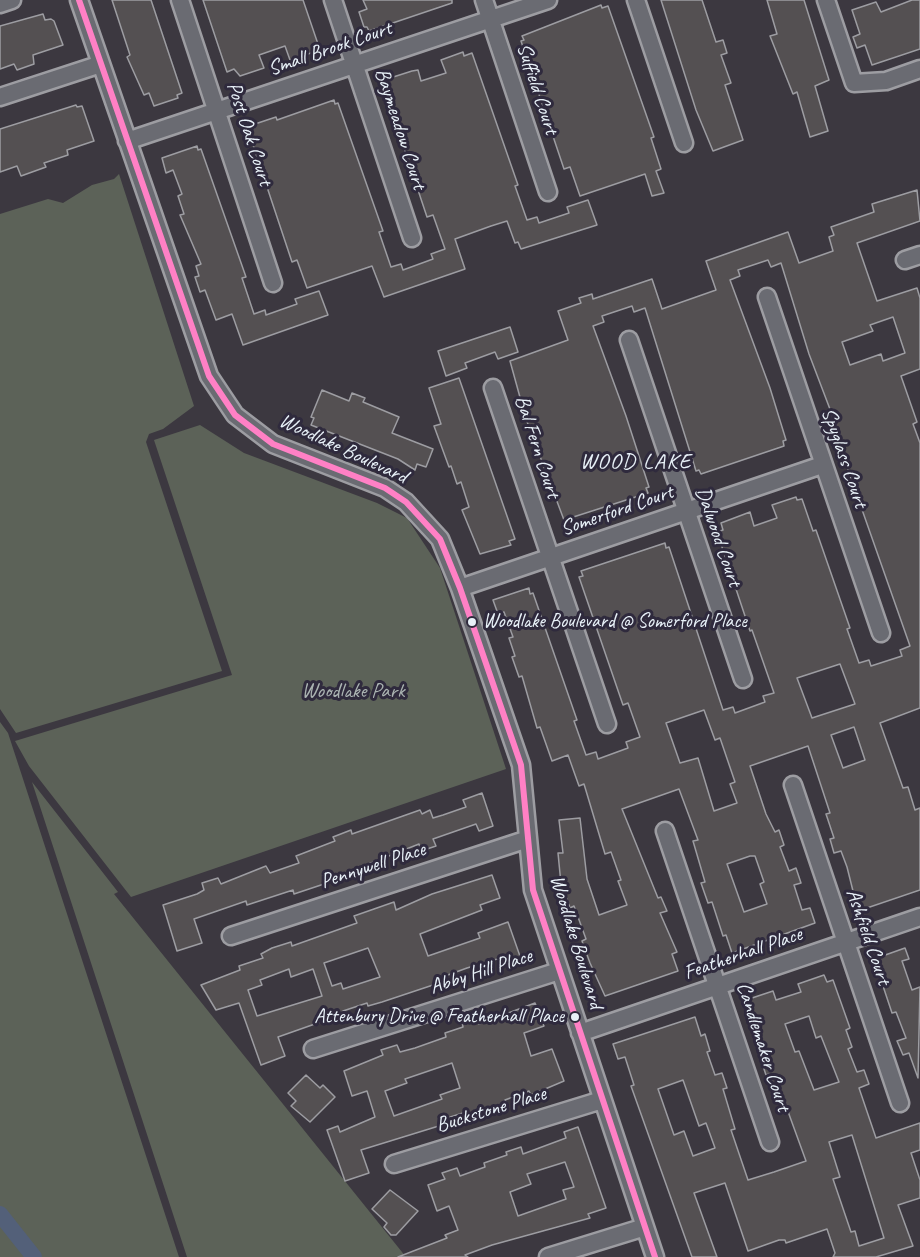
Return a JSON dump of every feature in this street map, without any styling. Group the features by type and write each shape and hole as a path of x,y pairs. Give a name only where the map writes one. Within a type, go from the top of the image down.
{"street":[{"path":"0,4 12,0"},
{"name":"Woodlake Boulevard","path":"79,0 209,376 236,415 273,444 385,488 406,502 440,539 460,588 521,765 532,890 655,1257"},
{"name":"Post Oak Court","path":"180,0 273,283"},
{"name":"Baymeadow Court","path":"333,0 412,238"},
{"name":"Suffield Court","path":"484,0 548,192"},
{"name":"Small Brook Court","path":"127,141 548,0"},
{"path":"636,0 684,143"},
{"path":"826,0 854,83 885,81 920,69"},
{"path":"0,97 101,64"},
{"name":"Spyglass Court","path":"767,297 822,465 881,633"},
{"name":"Dalwood Court","path":"629,340 743,679"},
{"name":"Bal Fern Court","path":"494,388 607,724"},
{"name":"Somerford Court","path":"460,588 822,465"},
{"name":"Ashfield Court","path":"793,785 900,1103"},
{"name":"Candlemaker Court","path":"665,831 770,1142"},
{"name":"Pennywell Place","path":"231,936 528,839"},
{"name":"Featherhall Place","path":"580,1033 920,917"},
{"name":"Abby Hill Place","path":"313,1049 559,971"},
{"name":"Buckstone Place","path":"394,1164 602,1100"},
{"path":"548,1257 645,1227"}],"green space":[{"path":"119,174 194,406 163,429 149,434 146,442 222,671 16,733 0,709 0,214 48,199 63,203 92,185 114,179"},
{"name":"Woodlake Park","path":"200,425 244,453 377,503 407,518 440,568 506,769 131,897 29,766 15,741 232,675 154,440"},
{"path":"0,722 8,733 179,1257 0,1257"},
{"path":"32,782 118,892 114,894 406,1257 187,1257"}],"building":[{"path":"112,0 151,0 182,93 177,95 178,98 154,106 149,93 144,95 127,57 130,55"},
{"path":"203,0 303,0 319,47 313,48 314,52 290,60 285,46 259,55 264,68 240,76 234,69 227,72"},
{"path":"363,0 452,0 452,3 369,31 367,27 364,27 359,12 367,9"},
{"path":"661,0 702,0 716,42 723,40 727,53 721,55 731,83 725,85 743,140 713,151 696,110"},
{"path":"767,0 804,0 829,80 815,86 828,131 810,137 797,92 793,94 770,36 777,34"},
{"path":"912,0 920,0 920,49 872,65 865,45 857,48 853,37 860,34 852,10 876,2 881,12"},
{"path":"601,5 602,8 608,6 654,137 651,138 661,169 656,171 664,193 652,196 645,174 580,196 570,167 564,169 521,41 524,40 522,36"},
{"path":"43,14 45,20 54,21 63,45 33,55 34,64 17,70 14,64 0,69 0,26"},
{"path":"463,52 464,56 472,53 518,185 515,186 527,220 537,217 539,223 569,213 567,207 588,200 597,225 521,249 518,242 515,243 507,221 491,226 455,239 465,269 384,297 372,266 307,288 297,260 292,262 248,130 254,128 252,125 276,117 277,120 334,100 335,104 338,103 383,231 379,232 391,267 401,264 403,270 433,259 431,254 445,249 433,215 427,217 383,85 389,83 387,79 412,71 418,70 421,81 446,73 441,60"},
{"path":"76,105 77,107 82,106 94,141 67,150 68,155 44,163 46,167 21,176 17,166 0,172 0,129"},
{"path":"197,146 198,150 201,149 246,277 242,278 254,314 265,310 266,315 297,304 295,299 319,291 328,315 243,345 232,314 216,320 205,290 200,292 195,277 199,276 196,266 201,264 180,215 184,214 178,196 182,194 173,170 166,173 162,158"},
{"path":"917,190 920,221 857,243 877,301 917,288 920,298 920,369 901,376 917,422 913,424 920,443 920,708 880,723 903,788 908,787 915,810 920,808 920,890 858,911 841,851 834,853 830,839 834,838 826,814 830,813 808,746 750,766 766,814 775,832 779,830 784,845 780,847 789,871 796,868 801,883 794,885 802,910 810,908 815,923 732,953 726,935 723,936 712,902 708,903 701,883 705,882 693,841 698,840 679,789 622,809 658,898 661,897 667,911 660,913 677,952 672,954 678,971 605,996 582,941 586,939 574,906 570,908 561,884 558,853 563,853 559,820 580,818 587,879 599,915 627,905 618,881 621,880 611,852 605,854 584,784 579,786 568,755 552,761 540,727 537,728 522,676 519,677 512,657 515,656 509,638 513,637 504,612 498,614 493,600 529,588 530,594 533,593 577,720 574,721 586,755 596,752 598,759 628,748 626,742 640,737 628,703 623,705 579,577 583,576 581,571 665,543 666,548 669,547 723,710 733,707 735,713 765,702 763,696 774,693 752,630 750,631 717,532 723,530 721,523 750,512 754,526 777,518 772,505 796,497 797,500 802,499 813,531 816,530 850,628 847,629 859,663 869,660 871,666 902,656 900,650 910,646 840,447 844,446 809,354 781,263 771,267 768,260 738,270 740,276 730,280 770,388 786,440 783,441 784,446 701,474 699,470 696,471 645,308 634,312 632,306 602,316 604,322 593,326 626,416 649,487 646,488 648,493 564,520 526,419 510,361 568,340 558,311 581,303 579,298 592,294 593,299 652,279 662,309 716,290 706,261 788,232 799,263 833,251 829,237 834,235 831,227 874,212 872,204","holes":["893,317 905,353 883,361 881,354 850,365 842,342 873,331 870,325","840,664 855,704 812,718 797,678","704,710 715,740 720,738 735,782 730,784 737,803 714,811 698,758 680,763 666,723","854,727 865,760 843,768 831,735","755,856 764,882 760,884 767,904 744,912 727,864"]},
{"path":"510,327 518,352 498,359 495,352 465,363 467,368 446,376 438,351"},
{"path":"459,378 515,539 509,541 511,545 480,554 462,510 469,507 461,482 457,484 434,426 441,424 429,388"},
{"path":"322,390 349,401 352,393 365,398 363,402 399,417 392,433 433,449 426,467 417,464 415,470 398,459 311,425 314,418 311,417"},
{"path":"482,793 493,826 479,831 476,824 433,839 436,846 421,851 419,844 356,869 357,873 294,894 293,890 247,905 246,901 194,919 202,943 177,951 163,905 197,894 204,890 202,883 218,878 221,884 266,866 270,873 299,863 296,856 335,841 333,837 351,830 352,834 420,810 422,814 430,810 433,818 466,807 463,800"},
{"path":"492,875 500,898 480,905 482,910 420,934 428,956 480,938 478,933 508,922 521,959 506,964 504,957 467,968 437,979 439,983 382,1002 368,1006 367,1003 343,1011 345,1018 330,1023 329,1019 278,1037 285,1056 261,1065 239,1003 216,1010 201,985 240,970 239,966 263,958 261,954 272,948 291,942 292,946 357,923 354,916 394,902 396,910 432,894","holes":["368,948 380,977 343,989 341,983 332,986 324,963","289,969 291,977 313,969 322,996 257,1016 248,990 262,985 260,980"]},
{"path":"905,948 909,959 902,961 912,990 920,987 918,1078 909,1053 903,1055 897,1041 906,1038 896,1012 892,1013 874,959"},
{"path":"824,975 827,982 833,980 850,1028 846,1030 852,1047 848,1049 857,1072 864,1070 869,1084 859,1088 876,1138 920,1123 920,1150 911,1153 920,1180 920,1198 898,1205 913,1246 876,1257 833,1257 835,1253 827,1229 786,1243 785,1240 779,1240 748,1251 725,1183 694,1193 717,1257 692,1257 631,1086 634,1085 625,1057 618,1059 613,1044 695,1017 701,1036 705,1034 710,1051 707,1052 715,1075 722,1073 727,1088 723,1089 735,1129 731,1130 748,1180 774,1172 806,1161 782,1095 778,1096 769,1074 766,1075 761,1060 768,1058 751,1019 755,1017 749,999 773,991 776,1000 801,992 798,984","holes":["809,1016 816,1038 821,1036 839,1082 814,1090 799,1051 795,1052 785,1024","683,1080 699,1126 706,1123 715,1148 693,1156 684,1131 674,1135 658,1089","852,1135 884,1238 859,1246 855,1231 851,1232 833,1179 840,1177 829,1142"]},
{"path":"535,1003 544,1026 524,1033 531,1056 552,1049 564,1081 531,1095 529,1091 505,1100 507,1106 492,1111 491,1108 468,1116 466,1112 441,1120 442,1125 361,1150 369,1173 345,1181 327,1130 338,1126 340,1132 375,1117 367,1091 352,1096 344,1071 383,1055 381,1050 397,1045 400,1052 415,1048 446,1037 445,1033 463,1027 462,1022 477,1017 479,1024","holes":["452,1063 460,1088 440,1095 442,1099 394,1116 385,1091 407,1083 405,1079"]},
{"path":"306,1075 320,1088 323,1085 335,1097 310,1122 291,1106 296,1101 288,1093"},
{"path":"578,1127 606,1208 588,1214 590,1218 492,1245 465,1255 468,1257 398,1257 447,1238 445,1235 458,1230 449,1206 437,1211 428,1185 445,1179 442,1173 457,1168 460,1176 485,1167 484,1163 507,1155 506,1152 521,1147 523,1154 566,1138 564,1132","holes":["565,1162 574,1187 563,1190 566,1199 518,1216 510,1192 531,1184 527,1174"]},
{"path":"390,1190 418,1211 396,1235 391,1235 384,1227 387,1223 372,1209"}],"waterway":[{"path":"0,1214 34,1257"}],"transit line":[{"path":"79,0 209,376 235,415 273,444 385,488 406,502 440,539 460,588 521,765 533,890 655,1257"}],"place":[{"name":"Woodlake Boulevard @ Somerford Place","path":"472,622"},
{"name":"Attenbury Drive @ Featherhall Place","path":"575,1017"}],"district":[{"name":"WOOD LAKE","path":"636,462"}]}
